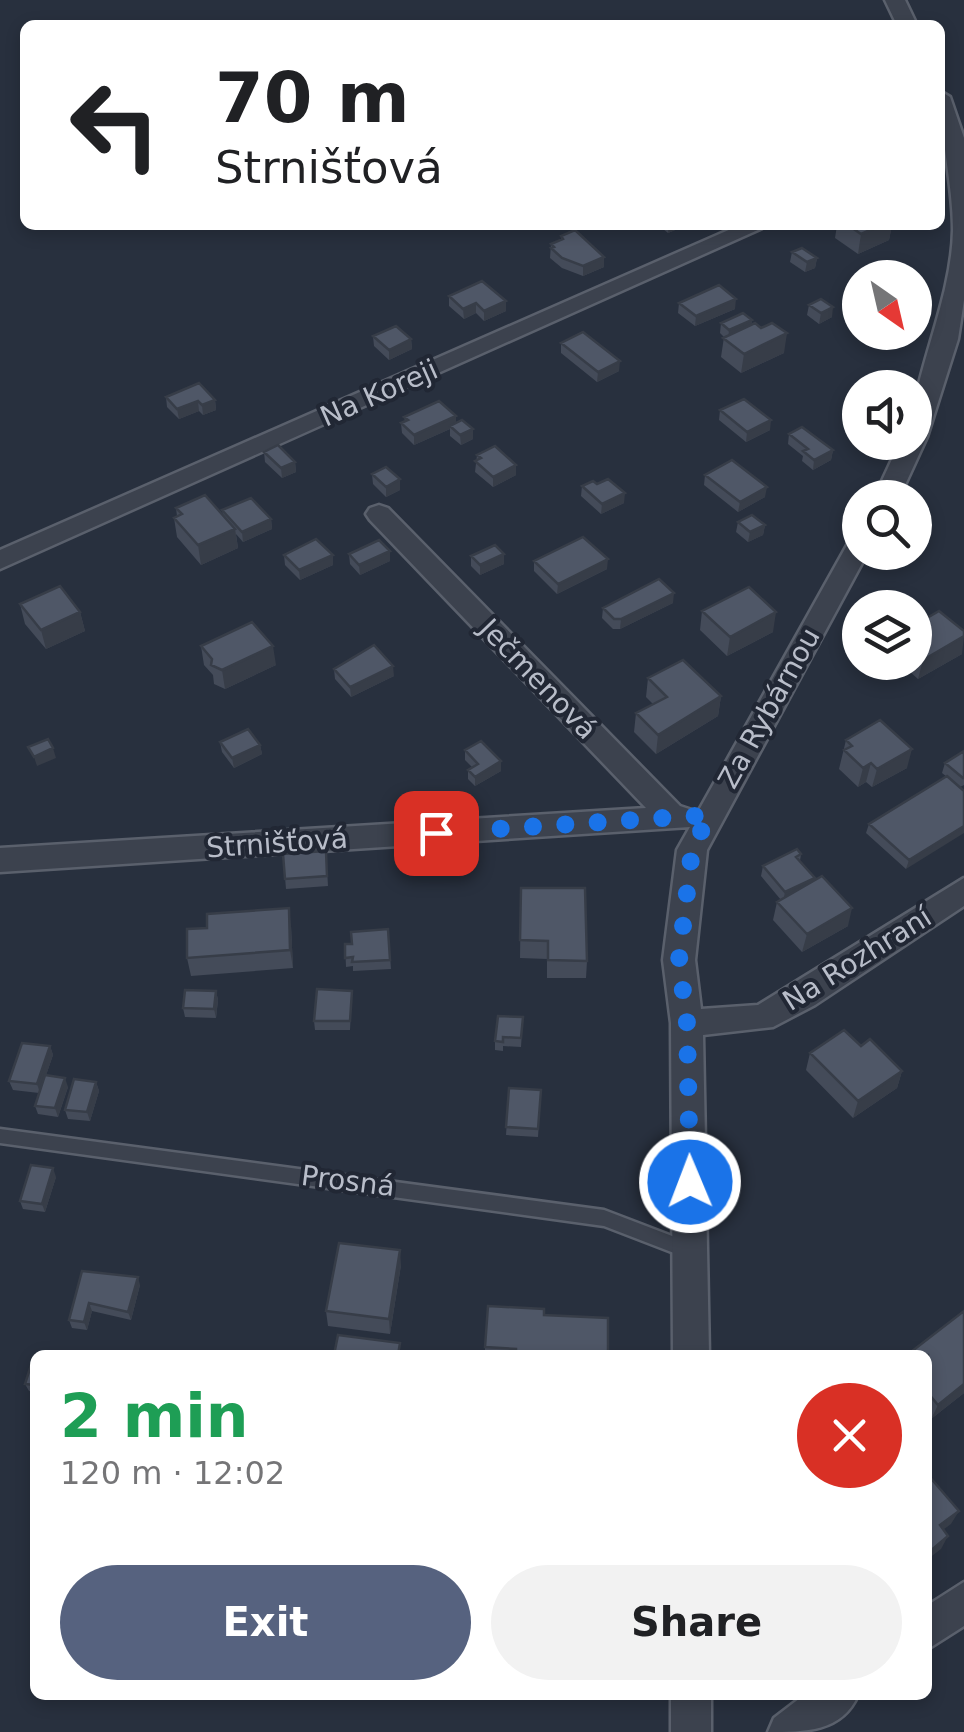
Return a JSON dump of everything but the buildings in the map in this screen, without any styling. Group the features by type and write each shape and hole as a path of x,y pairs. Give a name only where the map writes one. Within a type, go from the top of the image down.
{"street":[{"path":"932,383 946,339 964,232 948,147"},
{"name":"Na Koreji","path":"0,560 747,230"},
{"name":"Ječmenová","path":"379,514 673,818"},
{"name":"Za Rybárnou","path":"691,1350 687,1023 679,960 692,850 846,570"},
{"path":"673,818 709,815"},
{"name":"Strnišťová","path":"0,860 673,818"},
{"name":"Na Rozhraní","path":"687,1023 762,1018 804,996 964,890"},
{"path":"932,1626 964,1602"},
{"path":"691,1700 691,1732"},
{"path":"788,1732 831,1700"}],"lane":[{"name":"Prosná","path":"0,1136 604,1218 691,1252"}],"route":[{"path":"436,833 709,815 692,850 679,960 687,1023 690,1182"}]}
